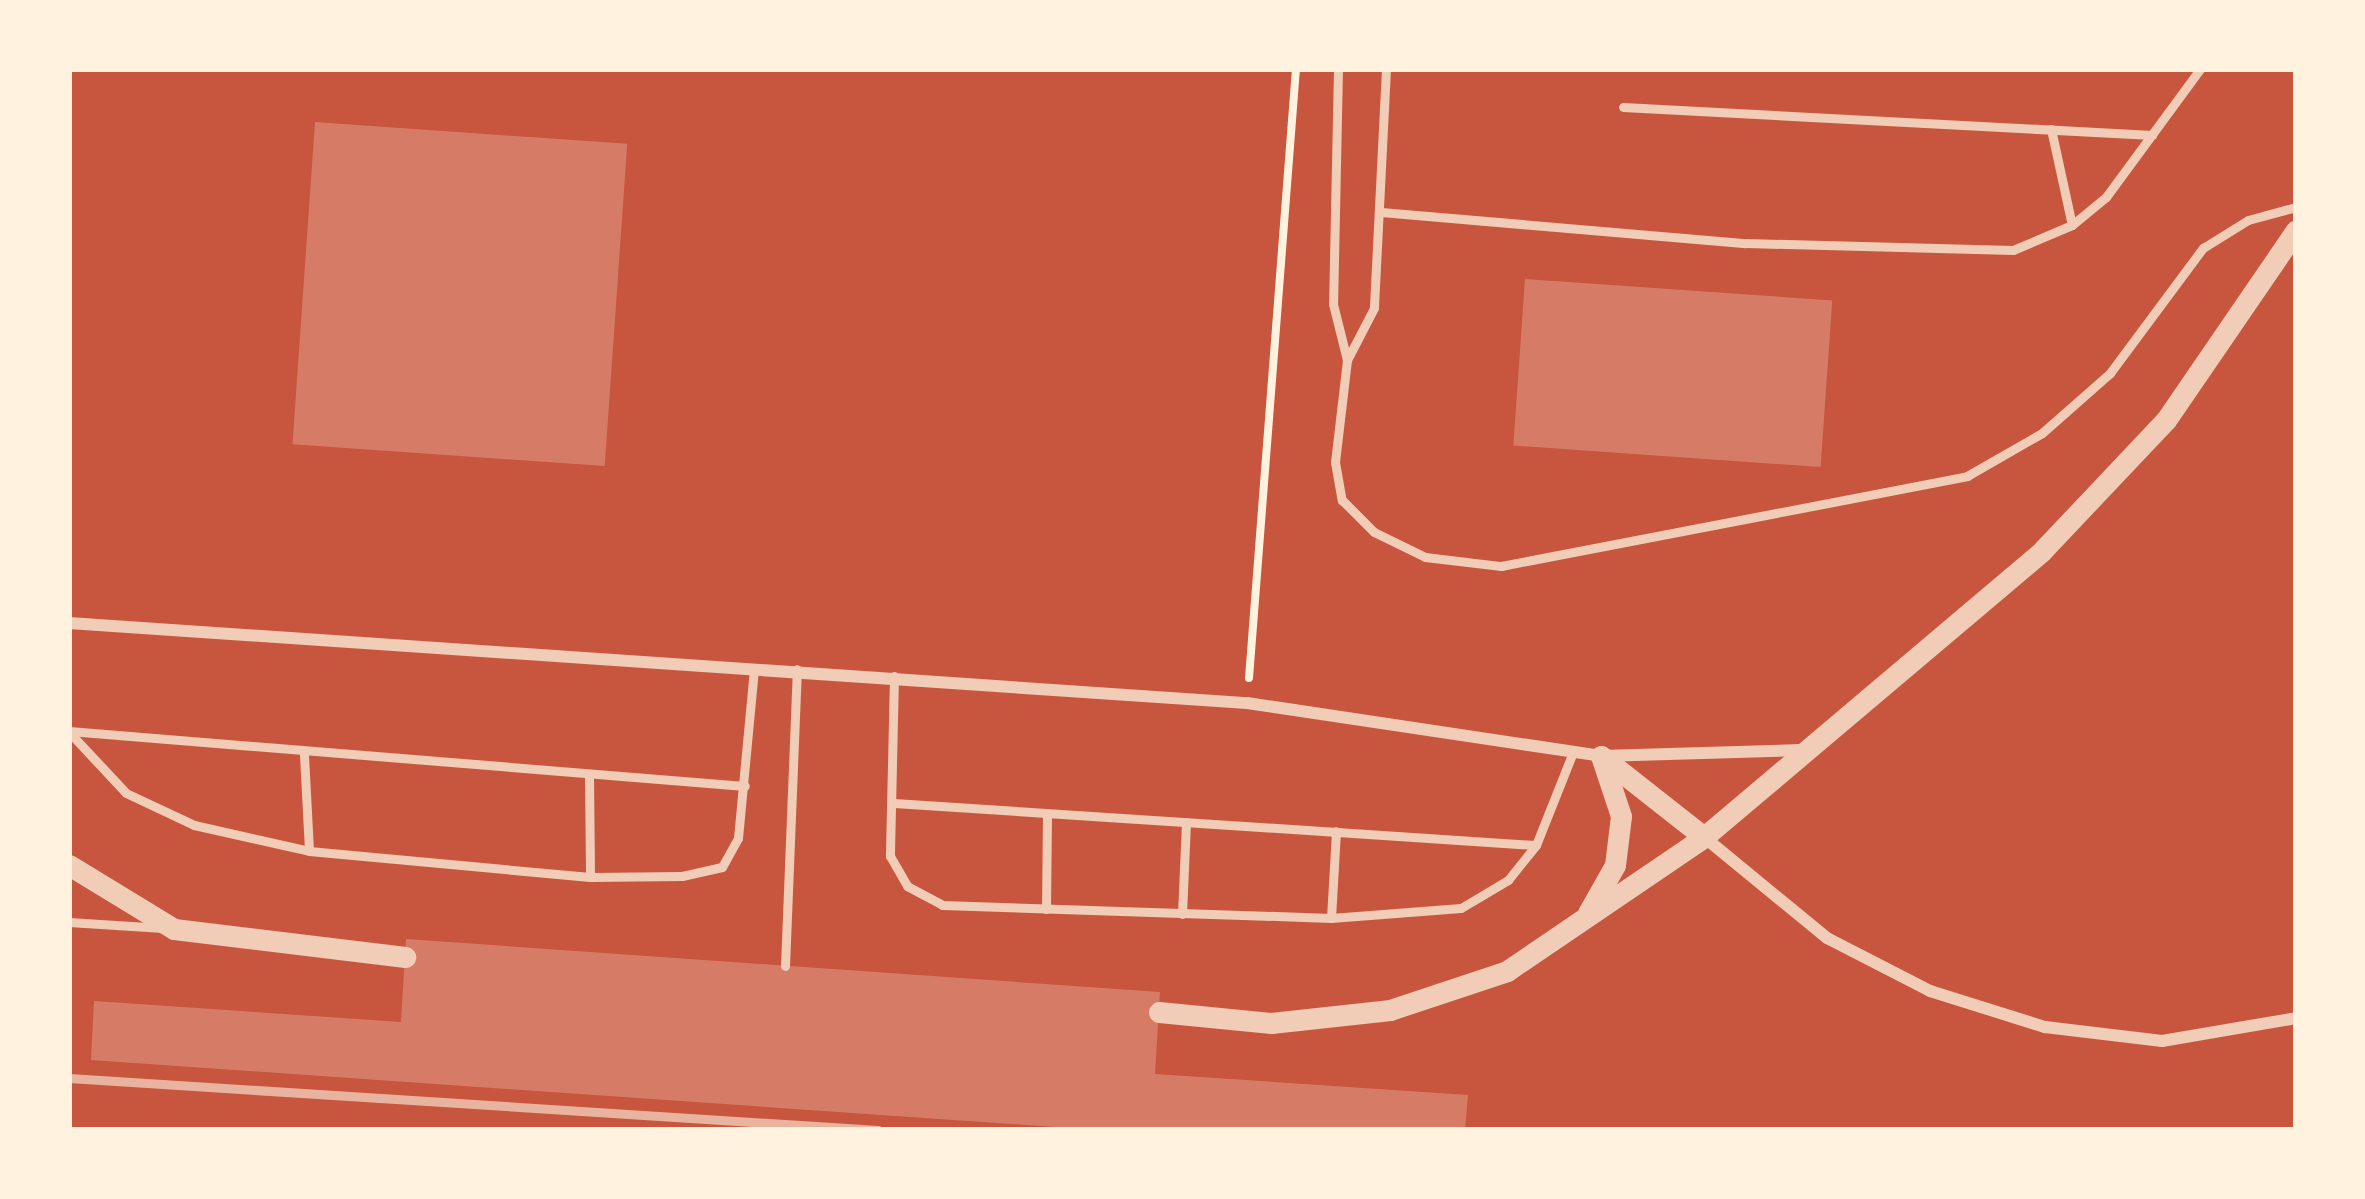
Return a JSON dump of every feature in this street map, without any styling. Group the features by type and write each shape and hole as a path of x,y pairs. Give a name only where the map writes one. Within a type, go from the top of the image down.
{"street":[{"path":"1159,1012 1271,1023 1390,1010 1508,971 1704,837 2042,551 2166,420 2296,230"},
{"path":"69,623 755,666 1247,704 1601,756 1812,749"},
{"path":"1601,756 1827,938 1930,991 2045,1027 2162,1041 2296,1018"},
{"path":"1586,917 1615,866 1621,816 1601,756"},
{"path":"69,865 174,928 405,957"}],"lane":[{"path":"1338,69 1334,304 1347,360 1335,462 1342,500 1374,532 1425,557 1501,566 1967,476 2042,434 2110,373 2203,248 2248,220 2296,206"},
{"path":"1347,360 1374,308 1386,69"},
{"path":"1381,212 1746,243 2013,250 2072,225 2106,197 2200,69"},
{"path":"1623,107 2152,135"},
{"path":"2051,129 2072,225"},
{"path":"69,731 126,793 194,825 309,850 590,877 682,876 722,867 738,838 755,666"},
{"path":"785,966 797,669"},
{"path":"894,676 890,856 907,886 942,905 1331,918 1461,908 1508,880 1536,845 1573,752"},
{"path":"69,731 304,754 745,786"},
{"path":"304,754 309,850"},
{"path":"589,776 590,877"},
{"path":"894,803 1536,845"},
{"path":"1046,909 1047,813"},
{"path":"1182,914 1186,822"},
{"path":"1331,918 1336,831"},
{"path":"69,922 174,928"}],"path":[{"path":"1247,704 1296,69"}],"building":[{"path":"315,122 627,144 605,466 292,444"},
{"path":"1525,279 1832,300 1821,467 1513,446"},
{"path":"406,939 1160,992 1155,1074 1468,1095 1465,1130 1097,1130 91,1060 94,1001 401,1022"}],"railway":[{"path":"69,1078 878,1130"}]}
